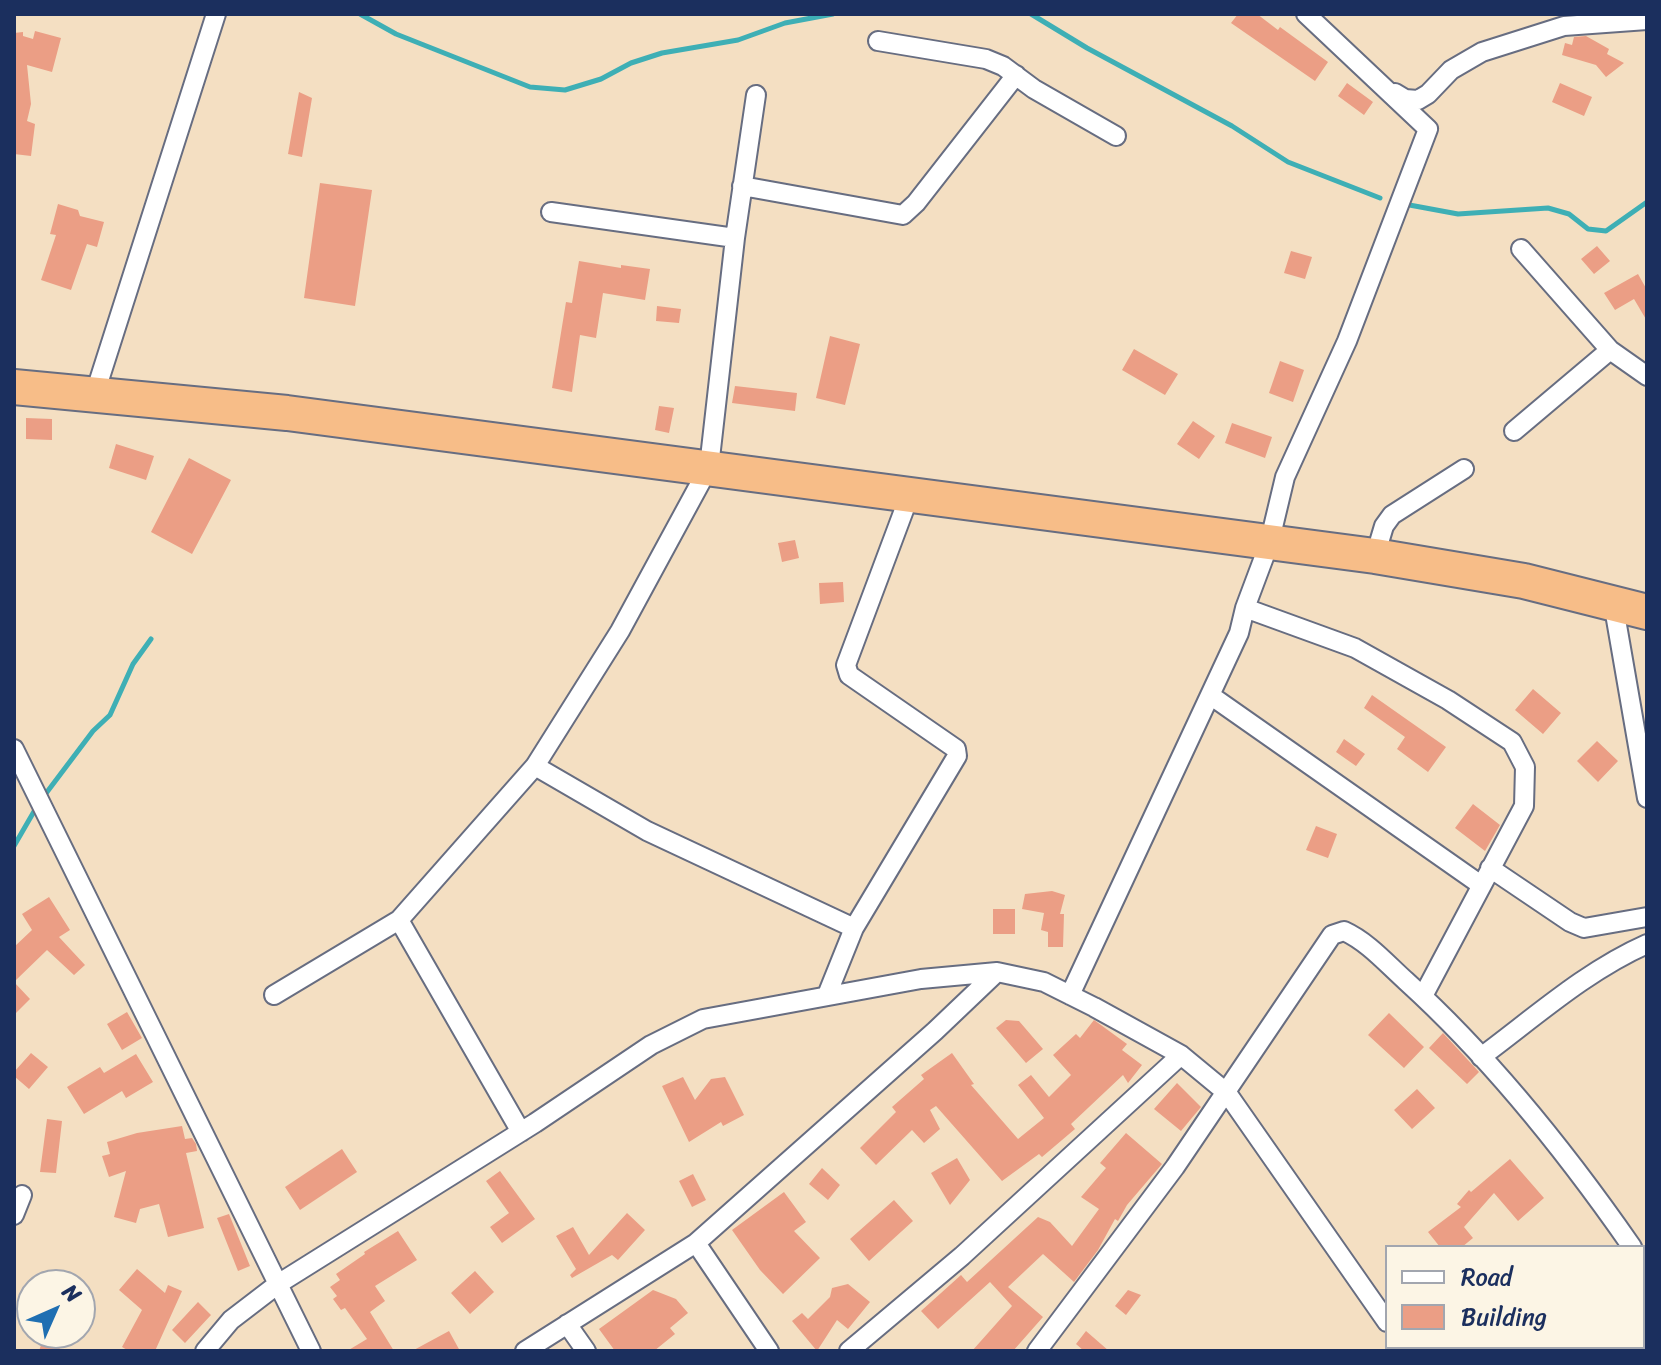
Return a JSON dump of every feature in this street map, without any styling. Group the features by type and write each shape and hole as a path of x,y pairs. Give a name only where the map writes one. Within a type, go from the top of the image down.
{"highway":[{"path":"14,387 287,413 1375,556 1524,581 1647,612"}],"street":[{"path":"95,393 216,14"},
{"path":"1070,995 1239,633 1269,544 1285,477 1347,341 1428,129 1306,14"},
{"path":"1382,86 1405,99 1418,100 1451,70 1482,52 1564,26 1647,20"},
{"path":"878,41 986,59 1116,136"},
{"path":"742,186 903,215 916,203 1016,75"},
{"path":"274,995 399,920 535,766 620,631 709,467 735,238 756,95"},
{"path":"551,212 735,238"},
{"path":"1521,249 1610,350 1647,376"},
{"path":"1514,431 1610,350"},
{"path":"1375,556 1384,526 1392,515 1464,469"},
{"path":"827,995 854,928 957,756 956,749 849,675 846,665 910,494"},
{"path":"1613,602 1647,798"},
{"path":"1245,608 1355,648 1448,700 1512,742 1525,767 1524,806 1423,996"},
{"path":"1210,695 1486,876 1570,922 1584,928 1647,917"},
{"path":"14,749 311,1351"},
{"path":"535,766 647,831 854,928"},
{"path":"399,920 521,1132"},
{"path":"1037,1351 1149,1203 1332,935 1344,931 1358,938 1423,996 1481,1057 1535,1118 1630,1245"},
{"path":"1481,1057 1592,973 1647,944"},
{"path":"525,1351 696,1243 997,972"},
{"path":"205,1351 231,1320 278,1284 521,1132 651,1045 703,1019 921,979 997,972 1044,982 1070,995 1181,1055 1227,1093 1385,1319"},
{"path":"849,1351 962,1256 1181,1055"},
{"path":"14,1215 22,1195"},
{"path":"696,1243 769,1351"},
{"path":"567,1324 586,1351"}],"building":[{"path":"1238,14 1257,14 1328,62 1315,81 1231,23"},
{"path":"35,31 61,38 52,72 27,65 31,104 27,121 35,124 31,156 14,154 14,33 23,32 23,36 33,39"},
{"path":"1586,36 1609,49 1607,54 1624,63 1606,77 1596,65 1562,55 1565,43 1572,45 1574,37"},
{"path":"1347,83 1373,102 1364,115 1338,96"},
{"path":"1560,83 1592,97 1584,116 1552,102"},
{"path":"299,92 312,98 302,157 288,154"},
{"path":"320,183 372,190 355,306 304,298"},
{"path":"58,204 78,210 80,216 104,222 97,247 87,244 71,290 41,280 56,235 50,234"},
{"path":"1597,246 1610,261 1594,274 1581,259"},
{"path":"1291,251 1312,257 1305,279 1284,273"},
{"path":"579,261 650,269 645,300 603,293 596,338 580,335 572,392 552,388 566,302 572,303"},
{"path":"1638,274 1647,290 1647,321 1634,299 1615,310 1604,293"},
{"path":"657,306 681,309 679,323 656,321"},
{"path":"830,336 860,344 845,405 816,398"},
{"path":"1134,349 1178,374 1165,395 1122,370"},
{"path":"1280,361 1304,370 1293,402 1269,393"},
{"path":"735,386 797,393 795,411 732,403"},
{"path":"659,406 674,408 669,433 655,430"},
{"path":"26,418 52,419 52,440 26,439"},
{"path":"1193,421 1215,436 1199,459 1177,444"},
{"path":"1232,423 1272,437 1265,458 1225,443"},
{"path":"116,444 154,456 146,480 109,468"},
{"path":"189,458 231,480 192,554 151,532"},
{"path":"795,540 799,558 782,562 778,543"},
{"path":"843,582 844,602 820,604 819,583"},
{"path":"1533,689 1561,713 1543,734 1515,710"},
{"path":"1372,695 1446,747 1428,772 1397,749 1405,737 1364,708"},
{"path":"1344,739 1365,754 1356,766 1336,752"},
{"path":"1597,741 1618,761 1598,782 1577,761"},
{"path":"1473,804 1500,825 1485,851 1455,828"},
{"path":"1316,826 1337,834 1328,858 1306,850"},
{"path":"1052,891 1065,895 1060,914 1064,914 1063,947 1048,947 1048,932 1041,930 1044,913 1022,909 1025,894"},
{"path":"49,897 70,930 59,937 85,965 74,975 47,950 14,982 14,947 32,930 22,914"},
{"path":"993,909 1015,909 1015,934 993,934"},
{"path":"14,982 30,999 14,1015"},
{"path":"127,1012 142,1038 122,1050 107,1024"},
{"path":"1389,1013 1424,1047 1404,1068 1368,1035"},
{"path":"1006,1020 1019,1021 1043,1049 1026,1063 996,1028"},
{"path":"1094,1020 1127,1044 1122,1050 1142,1065 1128,1083 1123,1075 1071,1124 1075,1129 1042,1157 1039,1154 1002,1181 936,1106 930,1110 940,1129 924,1143 912,1130 876,1165 860,1148 896,1112 892,1107 924,1079 921,1075 952,1053 974,1084 971,1085 1018,1139 1044,1118 1018,1085 1031,1075 1049,1097 1071,1075 1053,1055 1076,1034 1080,1038"},
{"path":"1443,1033 1479,1072 1467,1084 1429,1048"},
{"path":"31,1053 48,1067 29,1089 14,1076 14,1072"},
{"path":"136,1054 153,1082 126,1098 122,1091 84,1114 67,1087 100,1067 104,1073"},
{"path":"683,1077 695,1100 711,1079 725,1077 744,1115 723,1126 721,1122 689,1142 662,1086"},
{"path":"1177,1083 1201,1107 1181,1131 1154,1109"},
{"path":"1417,1089 1435,1108 1412,1129 1394,1110"},
{"path":"47,1119 62,1121 56,1173 40,1172"},
{"path":"182,1126 185,1139 192,1138 196,1144 197,1151 186,1153 204,1228 168,1237 159,1204 140,1209 136,1223 114,1217 126,1171 109,1177 102,1156 110,1154 107,1142 137,1133"},
{"path":"1126,1133 1162,1164 1127,1205 1118,1221 1115,1219 1098,1250 1074,1282 1043,1254 1008,1287 1043,1317 1013,1351 972,1351 1012,1306 990,1282 938,1329 921,1311 961,1275 967,1282 1038,1217 1050,1222 1072,1246 1099,1209 1081,1197 1106,1168 1100,1163"},
{"path":"342,1149 357,1172 300,1210 285,1187"},
{"path":"957,1158 970,1180 950,1205 931,1173"},
{"path":"1510,1159 1544,1198 1518,1221 1494,1193 1464,1227 1473,1238 1464,1245 1438,1245 1428,1232 1461,1207 1457,1204 1469,1190 1471,1192"},
{"path":"822,1168 840,1185 828,1200 809,1184"},
{"path":"500,1171 535,1219 502,1243 490,1227 509,1213 486,1181"},
{"path":"693,1174 706,1200 692,1207 679,1181"},
{"path":"784,1192 806,1222 794,1231 820,1258 783,1294 760,1270 732,1230"},
{"path":"894,1200 913,1221 869,1261 850,1239"},
{"path":"627,1213 645,1230 618,1260 612,1255 572,1278 570,1275 576,1269 556,1236 573,1227 589,1255"},
{"path":"229,1214 250,1266 238,1271 217,1218"},
{"path":"398,1231 417,1260 375,1286 385,1301 370,1312 394,1351 347,1351 367,1339 345,1308 341,1310 333,1299 337,1296 330,1287 340,1280 336,1274"},
{"path":"137,1269 165,1293 168,1285 182,1291 155,1351 129,1351 122,1347 142,1310 119,1290"},
{"path":"475,1271 494,1292 470,1314 451,1293"},
{"path":"848,1284 870,1302 848,1329 837,1320 817,1351 792,1321 802,1313 808,1319 830,1297 832,1288"},
{"path":"653,1290 676,1299 688,1313 670,1328 675,1334 654,1351 615,1351 599,1329"},
{"path":"1128,1290 1141,1295 1126,1315 1115,1306"},
{"path":"198,1302 211,1315 185,1343 172,1330"},
{"path":"449,1331 460,1351 412,1351"},
{"path":"1086,1331 1109,1351 1084,1351 1076,1344"}],"waterway":[{"path":"360,14 396,34 530,87 565,90 601,79 631,63 662,53 738,40 785,23 833,14"},
{"path":"1031,14 1087,48 1232,126 1288,162 1380,198"},
{"path":"1404,204 1458,214 1548,208 1569,214 1588,229 1606,231 1647,202"},
{"path":"44,796 93,731 110,715 133,664 151,639"},
{"path":"14,846 36,808"}]}
